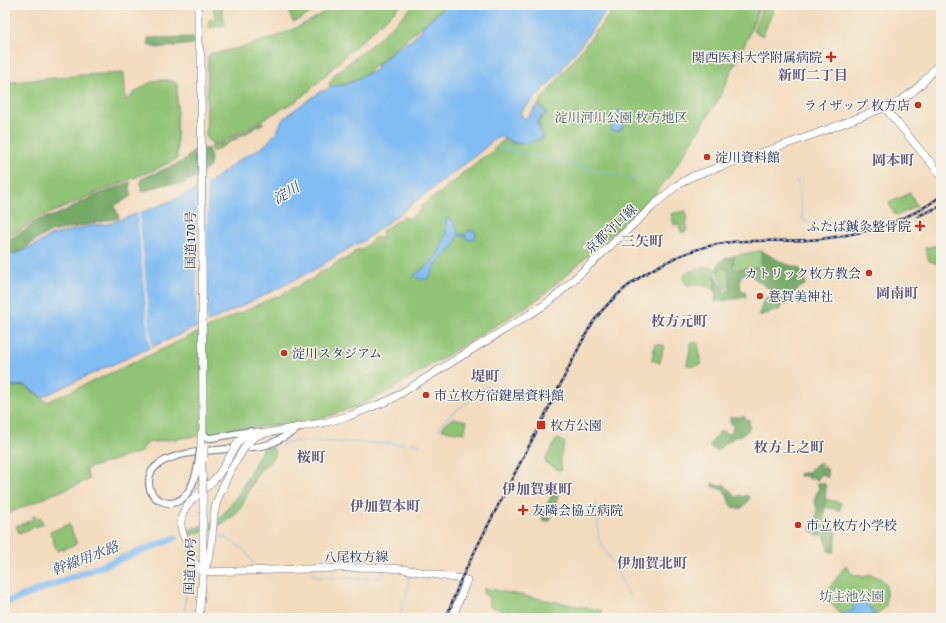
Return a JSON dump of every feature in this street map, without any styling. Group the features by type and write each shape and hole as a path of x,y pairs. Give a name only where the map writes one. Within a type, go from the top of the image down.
{"main road":[{"name":"国道170号","path":"198,5 198,43 200,53"},
{"name":"国道170号","path":"199,618 203,572 200,53 202,42 202,5"},
{"name":"京都守口線","path":"302,426 290,426 248,434 238,442 227,470 219,494 214,517 208,564 203,572 196,568 182,529 182,515 186,506 227,470 254,437 261,434 328,422 349,416 395,398 531,314 556,296 654,205 676,186 692,176 717,166 810,136 885,108 904,99 917,89 941,61"},
{"path":"885,108 941,175"},
{"path":"202,458 191,487 184,497 174,502 166,503 156,498 152,494 149,484 150,473 164,460 184,454 267,445 302,426"},
{"path":"203,433 208,438 211,438 251,431 267,430"},
{"name":"八尾枚方線","path":"203,572 372,567 403,569 468,580 452,618"}],"green space":[{"path":"213,5 221,5 225,25 209,28 209,20 215,19"},
{"path":"286,5 324,5 293,22"},
{"path":"335,5 401,5 309,91 296,101 221,143 214,144 209,141 206,137 208,56 210,54 243,47 275,37 321,15"},
{"path":"414,5 446,5 366,74 358,79 331,87 329,84 335,74 376,41"},
{"name":"淀川河川公園 枚方地区","path":"617,5 760,5 748,37 717,102 671,174 655,194 633,216 541,297 391,390 357,406 330,416 310,420 147,443 141,452 86,469 89,480 5,515 5,385 16,387 25,386 47,402 274,297 280,296 291,288 297,287 303,282 311,280 320,272 329,269 336,263 349,257 355,251 365,247 374,238 382,238 382,231 403,217 410,219 422,210 420,207 442,192 449,184 458,179 462,173 473,167 504,139 518,144 544,138 538,122 547,112 538,104"},
{"path":"763,5 775,5 763,36 753,31"},
{"path":"194,37 195,43 193,44 157,48 148,45 148,38"},
{"path":"124,73 126,101 139,90 154,81 166,80 177,84 177,159 154,170 37,218 21,230 5,238 5,83 84,75"},
{"path":"262,122 264,123 213,152 210,148 213,144 217,146 225,143"},
{"path":"195,149 208,149 211,157 210,167 183,184 166,184 141,192 141,179 184,161"},
{"path":"130,182 131,196 114,206 119,218 51,232 36,240 23,250 5,256 5,241 24,231 33,223 40,219 56,215 92,197"},
{"path":"910,193 917,206 898,215 894,214 889,203"},
{"path":"686,211 687,229 685,232 681,232 679,224 674,225 671,214"},
{"path":"941,244 941,265 929,261 925,248"},
{"path":"762,251 761,267 732,270 734,256"},
{"path":"762,251 785,264 797,267 802,271 805,279 805,285 799,288 779,310 759,316 762,303 774,292 748,274 741,275 740,282 741,290 745,292 746,297 715,302 716,276 725,293 731,291 728,268 721,269 718,272 717,268 719,263 724,259 734,256 733,270 761,267"},
{"path":"707,267 716,269 714,291 705,286 686,284 684,276 686,273 699,268"},
{"path":"728,268 731,291 726,290 718,275 719,270"},
{"path":"696,342 698,344 702,364 694,366 687,365 691,343"},
{"path":"655,344 664,345 660,363 652,360"},
{"path":"730,417 745,417 746,420 749,420 749,429 745,433 730,440 717,451 709,446 719,432 722,431 729,434 732,432 733,424 730,423"},
{"path":"453,418 467,421 464,433 442,430 445,424"},
{"path":"559,439 565,443 560,458 561,471 546,463 545,460 556,440"},
{"path":"266,447 272,447 275,452 274,456 256,476 244,502 234,516 220,525 187,536 186,531 216,521 223,514 238,495 262,450"},
{"path":"818,463 822,465 820,469 825,467 827,469 827,478 823,474 817,481 815,478 809,479 808,476 799,476 799,474 808,472"},
{"path":"712,483 719,486 724,484 736,497 741,495 743,497 747,495 750,498 743,507 738,509 731,506 725,493 722,490 712,486"},
{"path":"817,483 824,483 826,487 823,535 816,535 811,529 817,515 814,500 819,488"},
{"path":"553,491 559,493 550,521 542,521 545,509"},
{"path":"825,499 841,503 840,510 824,507"},
{"path":"35,516 36,518 40,517 43,524 19,533 16,526 24,523 25,525 26,522 33,520 32,517"},
{"path":"69,524 77,544 57,551 50,532"},
{"path":"826,530 837,532 834,552 828,551 825,537"},
{"name":"坊主池公園","path":"846,565 852,574 864,577 869,574 878,577 886,583 886,606 876,616 864,618 843,618 824,595"},
{"path":"484,588 603,611 597,616 598,618 500,618 502,610 490,607 488,596 483,594"}],"water":[{"name":"淀川","path":"448,5 610,5 562,68 563,69 520,113 526,119 538,105 546,112 535,124 538,123 542,139 523,144 502,137 497,137 474,157 362,242 326,262 325,264 220,316 42,397 25,385 16,386 5,384 5,257 20,252 50,236 94,225 108,224 156,207 188,194 209,183 239,160 264,146 276,133 283,119 321,91 332,86 349,84 376,70 377,66 399,46 410,41 422,29 422,27"},
{"path":"621,110 624,120 623,127 618,131 613,131 611,127 617,122 617,113"},
{"path":"448,217 455,224 458,234 466,234 468,231 472,230 476,233 475,238 471,240 467,239 466,236 458,236 453,248 437,262 430,277 423,279 417,278 414,275 428,265 439,252 445,237 446,219"},
{"path":"863,595 867,598 867,606 874,611 874,614 862,618 844,618 843,616 846,612 854,610 853,604 856,598"}],"pier":[{"path":"207,182 207,324 197,329 196,187"},
{"path":"139,211 152,349 150,350 137,212"}],"waterway":[{"path":"887,126 889,133"},
{"path":"497,147 639,180"},
{"path":"797,180 803,220 806,222 818,223"},
{"path":"820,219 843,224 844,228"},
{"name":"幹線用水路","path":"439,430 444,420 500,377 511,362"},
{"name":"幹線用水路","path":"276,448 288,442 294,441 404,444"},
{"name":"幹線用水路","path":"410,443 421,445"},
{"name":"幹線用水路","path":"227,513 240,498 256,466 264,459 268,452 267,449"},
{"path":"596,501 599,540 615,567 629,596"},
{"name":"幹線用水路","path":"216,522 224,518"},
{"name":"幹線用水路","path":"190,532 199,528"},
{"path":"220,538 223,536 242,548 252,562 253,567"},
{"name":"幹線用水路","path":"5,603 175,538"},
{"path":"374,578 383,577 383,571"},
{"path":"310,572 316,577 368,579"},
{"path":"401,618 402,602 406,598 409,573"},
{"path":"184,618 186,589"}],"railway":[{"path":"446,618 461,579 585,336 596,318 625,288 662,264 703,248 723,243 744,241 812,240 853,234 899,220 914,213 941,196"},
{"path":"918,216 941,206"}],"place":[{"name":"関西医科大学附属病院","path":"831,57"},
{"name":"ライザップ 枚方店","path":"918,105"},
{"name":"淀川資料館","path":"707,157"},
{"name":"ふたば鍼灸整骨院","path":"920,226"},
{"name":"カトリック枚方教会","path":"869,273"},
{"name":"意賀美神社","path":"760,296"},
{"name":"淀川スタジアム","path":"284,353"},
{"name":"市立枚方宿鍵屋資料館","path":"426,395"},
{"name":"枚方公園","path":"541,425"},
{"name":"友隣会協立病院","path":"523,510"},
{"name":"市立枚方小学校","path":"798,525"}],"district":[{"name":"新町二丁目","path":"813,75"},
{"name":"岡本町","path":"893,160"},
{"name":"三矢町","path":"642,241"},
{"name":"岡南町","path":"897,293"},
{"name":"枚方元町","path":"679,321"},
{"name":"堤町","path":"485,376"},
{"name":"枚方上之町","path":"789,447"},
{"name":"桜町","path":"311,457"},
{"name":"伊加賀東町","path":"537,489"},
{"name":"伊加賀本町","path":"385,506"},
{"name":"伊加賀北町","path":"652,563"}]}
